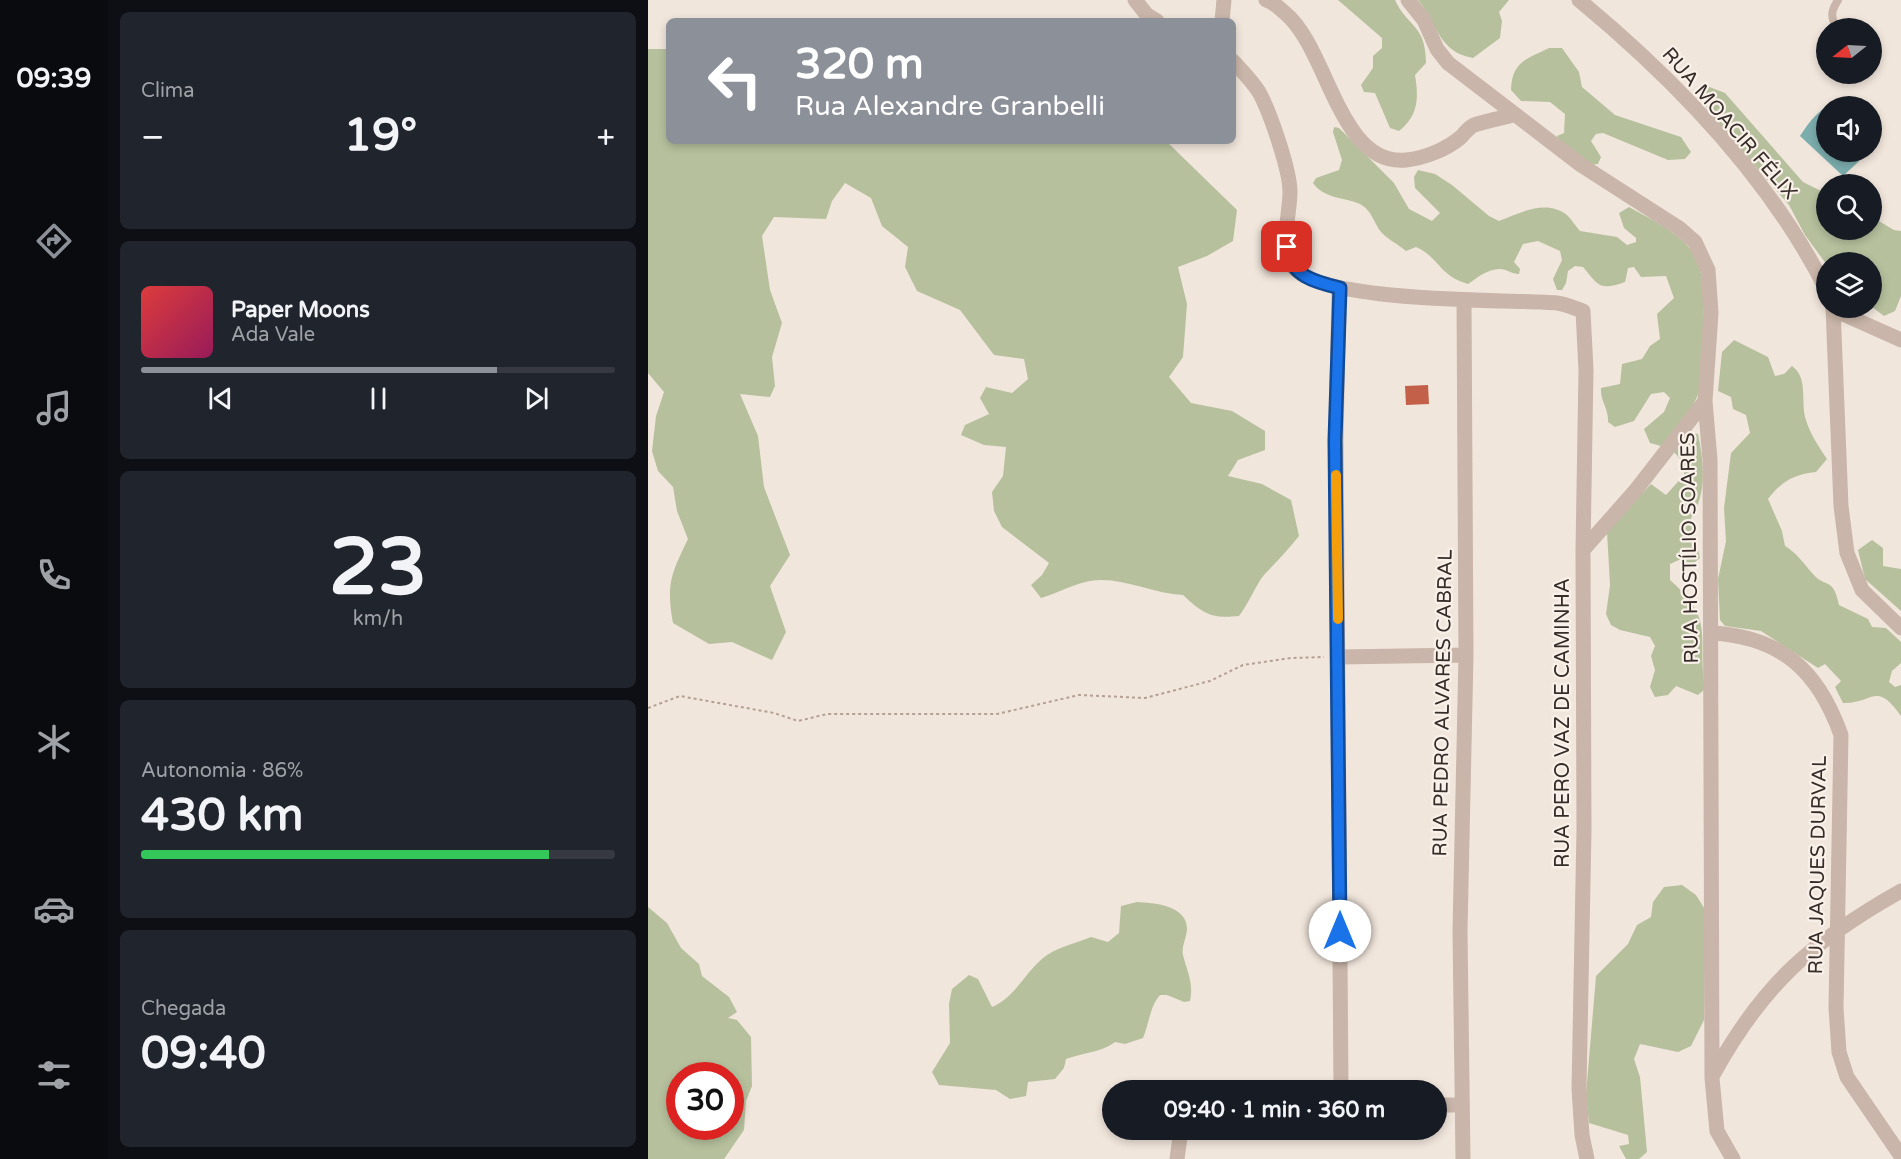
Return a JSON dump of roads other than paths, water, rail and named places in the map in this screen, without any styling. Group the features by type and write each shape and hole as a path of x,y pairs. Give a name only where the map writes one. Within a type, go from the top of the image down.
{"street":[{"path":"1135,0 1152,18"},
{"path":"1222,18 1224,0"},
{"path":"1266,0 1293,19 1302,31 1316,54 1349,127 1369,151 1388,160 1406,160 1431,154 1459,139 1472,126 1514,115"},
{"name":"RUA HOSTÍLIO SOARES","path":"1408,0 1424,20 1437,49 1448,63 1581,165 1679,228 1695,242 1708,270 1710,313 1705,400 1710,460 1712,633 1712,1078 1717,1131 1733,1159"},
{"name":"RUA MOACIR FÉLIX","path":"1579,0 1633,45 1669,79 1753,176 1803,247 1816,271"},
{"path":"1236,64 1260,93 1280,143 1290,190 1288,258 1294,269 1303,276 1340,288 1464,301"},
{"path":"1340,288 1335,440 1341,1080"},
{"name":"RUA PERO VAZ DE CAMINHA","path":"1464,301 1559,303 1583,311 1586,370 1583,550 1583,948 1579,1089 1582,1135 1587,1159"},
{"name":"RUA PEDRO ALVARES CABRAL","path":"1463,1159 1460,931 1466,654 1464,301"},
{"path":"1834,318 1841,506 1847,553 1862,590 1901,628"},
{"path":"1853,318 1901,340"},
{"path":"1583,550 1635,491 1705,400"},
{"name":"RUA JAQUES DURVAL","path":"1712,633 1757,641 1787,654 1831,706 1841,735 1836,1008 1839,1052 1847,1077 1901,1156"},
{"path":"1338,657 1466,654"},
{"path":"1712,1078 1733,1038 1797,960 1837,929 1901,891"},
{"path":"1447,1105 1461,1105"},
{"path":"1177,1159 1180,1140"}],"lane":[{"path":"1832,18 1832,9 1838,0"}],"water":[{"path":"1816,115 1816,151 1800,136"},
{"path":"1828,162 1858,162 1845,174 1841,174"}]}
